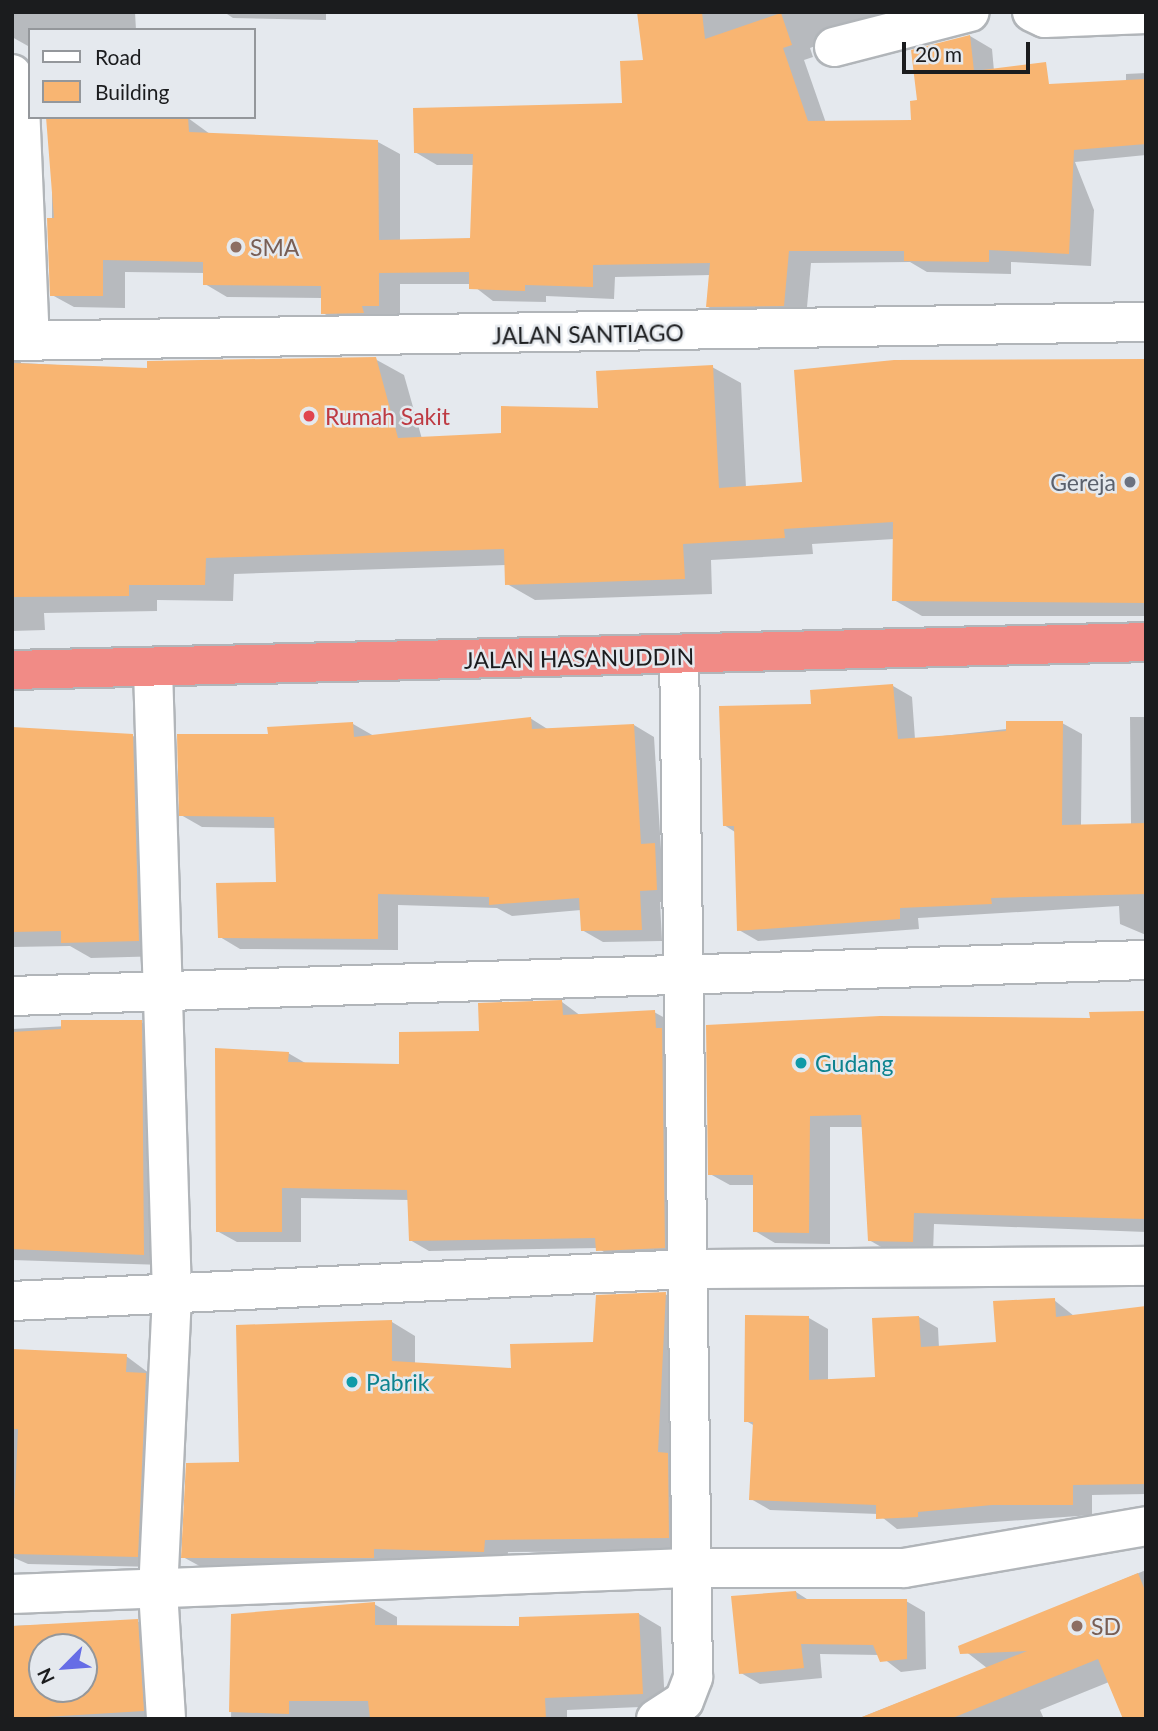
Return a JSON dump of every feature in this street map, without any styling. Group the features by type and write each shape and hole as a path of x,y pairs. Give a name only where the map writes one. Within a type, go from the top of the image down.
{"highway":[{"name":"JALAN HASANUDDIN","path":"12,670 153,669 1146,642"}],"street":[{"path":"834,47 970,12"},
{"path":"1032,12 1045,18 1146,14"},
{"path":"12,74 20,105 21,340"},
{"name":"JALAN SANTIAGO","path":"21,340 1146,322"},
{"path":"656,1719 684,1701 693,1678 687,1568 690,1269 687,977 679,655"},
{"path":"153,669 172,1296 158,1591 166,1719"},
{"path":"12,996 687,977 1146,960"},
{"path":"12,1301 172,1296 690,1269 1146,1266"},
{"path":"12,1594 158,1591 687,1568 904,1568 1146,1526"}],"building":[{"path":"637,12 702,12 705,39 781,13 792,45 783,48 808,121 911,120 910,101 917,100 911,50 970,35 974,71 1046,62 1049,84 1146,79 1146,144 1074,150 1069,254 989,250 989,262 904,261 904,251 789,251 784,306 706,307 710,263 593,265 593,287 525,285 525,291 469,289 469,272 379,273 379,306 362,306 364,313 321,314 321,286 203,285 203,262 103,260 103,296 50,296 47,218 54,218 46,119 188,119 189,132 378,140 379,240 470,238 473,154 414,153 413,108 622,103 620,61 643,60"},
{"path":"376,357 398,438 501,433 501,406 598,408 596,371 713,365 719,488 802,482 794,370 894,360 1146,359 1146,603 892,601 893,522 784,529 785,538 683,544 685,579 505,585 504,549 206,558 205,585 129,585 129,596 12,597 12,363 147,368 147,361"},
{"path":"893,684 898,739 1006,731 1006,721 1063,721 1062,825 1146,823 1146,894 991,898 992,904 900,908 900,919 737,931 734,826 723,826 719,706 811,704 810,690"},
{"path":"531,717 532,729 634,724 641,844 655,843 657,890 640,891 642,930 581,931 579,898 489,905 489,897 378,894 378,939 218,938 216,883 276,882 274,817 179,816 177,734 268,734 267,727 353,722 354,737"},
{"path":"12,727 133,734 139,941 61,943 61,931 12,932"},
{"path":"562,1000 563,1015 655,1010 656,1028 662,1028 665,1248 596,1251 595,1238 409,1241 407,1190 282,1188 282,1232 216,1232 215,1048 289,1052 288,1062 399,1064 399,1032 479,1031 478,1003"},
{"path":"1146,1011 1146,1219 914,1213 913,1242 868,1241 861,1115 810,1116 809,1233 753,1232 753,1175 708,1175 706,1025 880,1016 1090,1018 1089,1012"},
{"path":"61,1020 142,1020 144,1255 12,1249 12,1032 61,1029"},
{"path":"666,1292 658,1452 668,1453 669,1538 485,1540 484,1552 374,1549 374,1558 181,1558 186,1463 239,1462 236,1325 392,1320 392,1361 511,1368 510,1344 593,1342 596,1295"},
{"path":"1055,1298 1056,1317 1146,1306 1146,1484 1073,1485 1073,1505 992,1505 918,1512 918,1517 876,1519 876,1505 749,1500 753,1422 744,1422 745,1315 809,1316 809,1380 875,1377 872,1318 919,1316 921,1347 996,1342 993,1301"},
{"path":"12,1349 127,1354 126,1372 146,1373 138,1557 12,1554 18,1429 12,1429"},
{"name":"SD","path":"1138,1573 1146,1593 1146,1719 1123,1719 1098,1659 950,1719 857,1719 1027,1651 960,1654 958,1646"},
{"path":"796,1591 797,1599 907,1599 907,1659 880,1662 873,1645 801,1644 804,1668 739,1674 731,1596"},
{"path":"375,1602 375,1625 519,1626 519,1617 639,1613 643,1694 545,1698 546,1719 370,1719 368,1701 289,1701 289,1714 229,1712 231,1614"},
{"path":"138,1619 144,1711 12,1719 12,1626"}],"place":[{"name":"SMA","path":"236,247"},
{"name":"Rumah Sakit","path":"309,416"},
{"name":"Gereja","path":"1130,482"},
{"name":"Gudang","path":"801,1063"},
{"name":"Pabrik","path":"352,1382"},
{"name":"SD","path":"1077,1626"}]}
